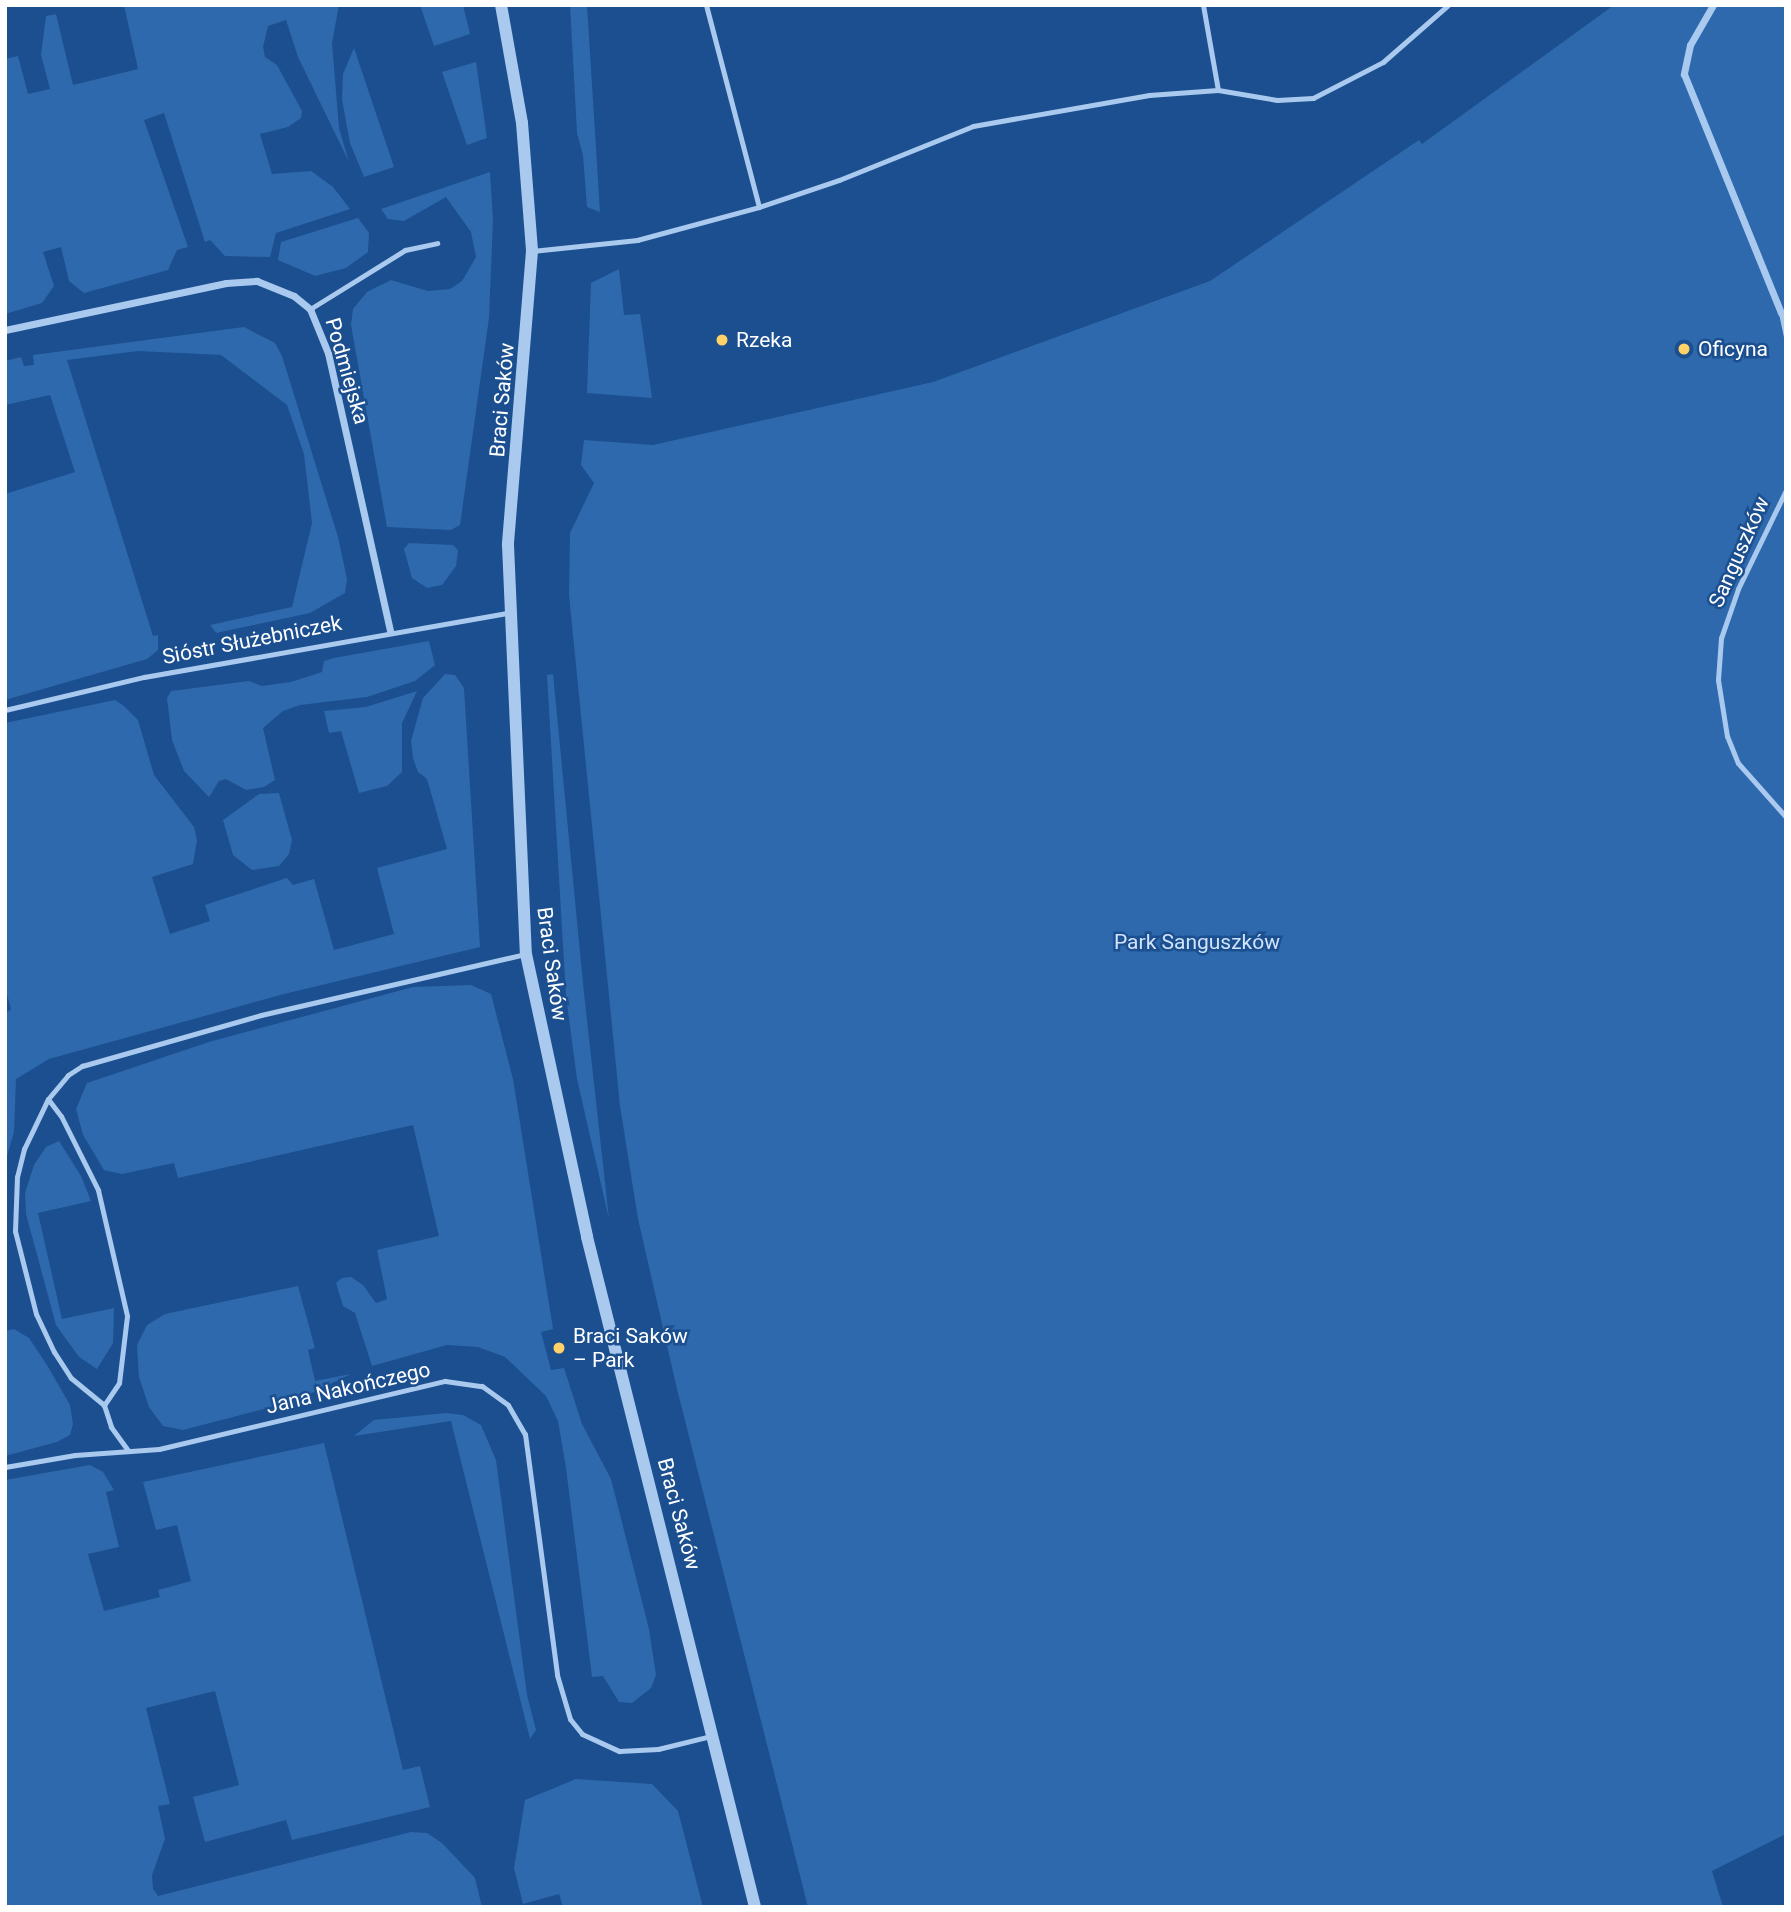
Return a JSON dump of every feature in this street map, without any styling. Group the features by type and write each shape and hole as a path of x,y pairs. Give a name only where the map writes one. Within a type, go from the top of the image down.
{"street":[{"name":"Braci Saków","path":"501,5 522,123 532,251 508,545 508,613 526,954 587,1237 755,1907"},
{"path":"1713,5 1690,45 1684,74 1781,313"},
{"name":"Podmiejska","path":"5,330 226,283 257,281 276,286 310,309 328,353 390,630"}],"lane":[{"path":"706,5 759,207"},
{"path":"1203,5 1218,90"},
{"path":"532,251 637,240 759,207 839,180 972,126 1149,94 1218,90 1277,100 1313,98 1383,62 1448,5"},
{"path":"310,309 405,250 437,243"},
{"path":"1781,313 1786,336"},
{"name":"Sanguszków","path":"1786,490 1738,589 1721,638 1718,680 1727,736 1738,763 1786,817"},
{"name":"Sióstr Służebniczek","path":"5,710 144,677 390,630 508,613"},
{"path":"129,1450 111,1427 104,1405 71,1378 54,1352 36,1314 15,1231 17,1177 48,1099 82,1066 261,1015 526,954"},
{"path":"48,1099 61,1116 99,1190 127,1316 119,1383 104,1405"},
{"name":"Jana Nakończego","path":"5,1467 129,1450 159,1449 445,1381 482,1386 508,1405 525,1434 557,1675 570,1719 582,1734 619,1751 658,1749 714,1735"}],"green space":[{"path":"124,5 339,5 332,43 339,128 349,162 298,57 286,20 268,26 263,47 265,57 277,65 302,111 301,118 288,127 260,134 272,174 311,171 333,187 350,209 276,233 270,257 225,256 210,240 205,242 164,113 144,120 188,247 177,250 168,270 84,293 69,281 61,247 43,252 54,286 42,303 5,314 5,59 18,56 28,94 50,89 41,55 46,16 56,14 73,85 138,69"},
{"path":"420,5 463,5 470,34 434,46"},
{"path":"570,5 587,5 600,212 587,207 583,155 577,133"},
{"name":"Park Sanguszków","path":"1614,5 1786,5 1786,1834 1712,1871 1723,1907 808,1907 677,1389 638,1219 620,1106 569,595 570,533 594,483 581,465 584,440 653,445 933,382 1210,281 1419,140 1422,144"},
{"path":"354,48 394,167 364,177 350,143 342,100 343,74"},
{"path":"476,62 487,138 467,145 442,72"},
{"path":"490,172 493,220 489,318 460,525 451,530 387,527 351,325 353,309 367,292 391,280 428,291 450,289 462,281 476,257 471,232 446,197 404,221 388,219 381,209"},
{"path":"358,218 369,233 368,252 346,268 315,276 278,260 281,242"},
{"path":"619,269 624,315 640,314 652,398 587,393 591,283"},
{"path":"244,327 275,343 282,356 338,537 347,579 345,593 310,613 216,633 210,625 292,607 312,523 304,454 287,405 221,355 138,351 67,360 153,636 158,635 158,650 147,659 5,700 5,494 75,472 50,395 5,405 5,361 21,357 24,366 34,365 33,355"},
{"path":"409,543 453,545 458,550 456,566 442,585 427,588 412,578 404,549"},
{"path":"429,641 435,665 415,681 367,697 300,705 283,711 263,728 275,780 264,787 246,790 226,779 219,781 209,797 184,771 172,740 167,698 171,691 249,681 262,686 291,682 322,672 324,661 334,658"},
{"path":"445,674 455,675 464,688 480,947 284,994 49,1059 16,1079 14,1132 5,1163 5,1014 11,1009 5,987 5,723 115,700 124,706 138,720 154,775 194,827 197,840 193,864 152,877 170,934 210,921 205,905 287,878 293,885 314,879 334,950 394,934 377,868 447,849 427,779 418,772 413,758 411,741 423,698"},
{"path":"553,674 609,1219 577,1079 566,996 547,675"},
{"path":"417,691 402,723 402,772 387,786 359,793 341,731 329,733 324,711 366,707"},
{"path":"279,793 292,840 289,854 279,866 252,870 233,855 223,820 259,794"},
{"path":"471,985 491,994 513,1079 553,1329 541,1332 551,1370 564,1368 582,1424 611,1479 649,1629 656,1675 651,1688 632,1703 619,1702 603,1676 592,1677 566,1468 558,1421 546,1396 505,1357 478,1347 447,1345 372,1366 355,1313 343,1306 336,1283 342,1278 351,1277 363,1285 376,1303 387,1299 377,1250 439,1236 413,1125 178,1178 174,1163 122,1174 104,1170 83,1135 76,1109 87,1083 209,1042 413,987"},
{"path":"59,1141 81,1176 91,1201 38,1213 62,1319 114,1308 113,1343 97,1369 79,1357 56,1325 26,1214 25,1193 34,1165 46,1147"},
{"path":"298,1286 315,1348 308,1350 315,1381 351,1374 295,1401 183,1430 163,1426 149,1407 139,1377 137,1345 147,1325 165,1314"},
{"path":"14,1329 29,1338 47,1365 70,1405 73,1424 70,1435 57,1442 5,1456 5,1331"},
{"path":"446,1413 463,1415 481,1425 496,1460 527,1695 536,1730 530,1739 451,1421 354,1436 374,1420"},
{"path":"324,1443 403,1770 420,1766 430,1807 292,1840 286,1820 205,1842 193,1797 239,1785 215,1691 146,1708 170,1804 158,1806 165,1839 152,1875 153,1889 158,1896 411,1832 427,1833 442,1843 475,1878 482,1907 5,1907 5,1480 90,1465 103,1472 114,1490 106,1492 119,1547 88,1554 104,1611 160,1597 158,1590 191,1581 177,1525 156,1530 143,1482"},
{"path":"576,1779 652,1784 678,1811 703,1907 563,1907 559,1894 523,1904 514,1868 525,1800"}],"place":[{"name":"Rzeka","path":"722,340"},
{"name":"Oficyna","path":"1684,349"},
{"name":"Braci Saków – Park","path":"559,1348"}]}
